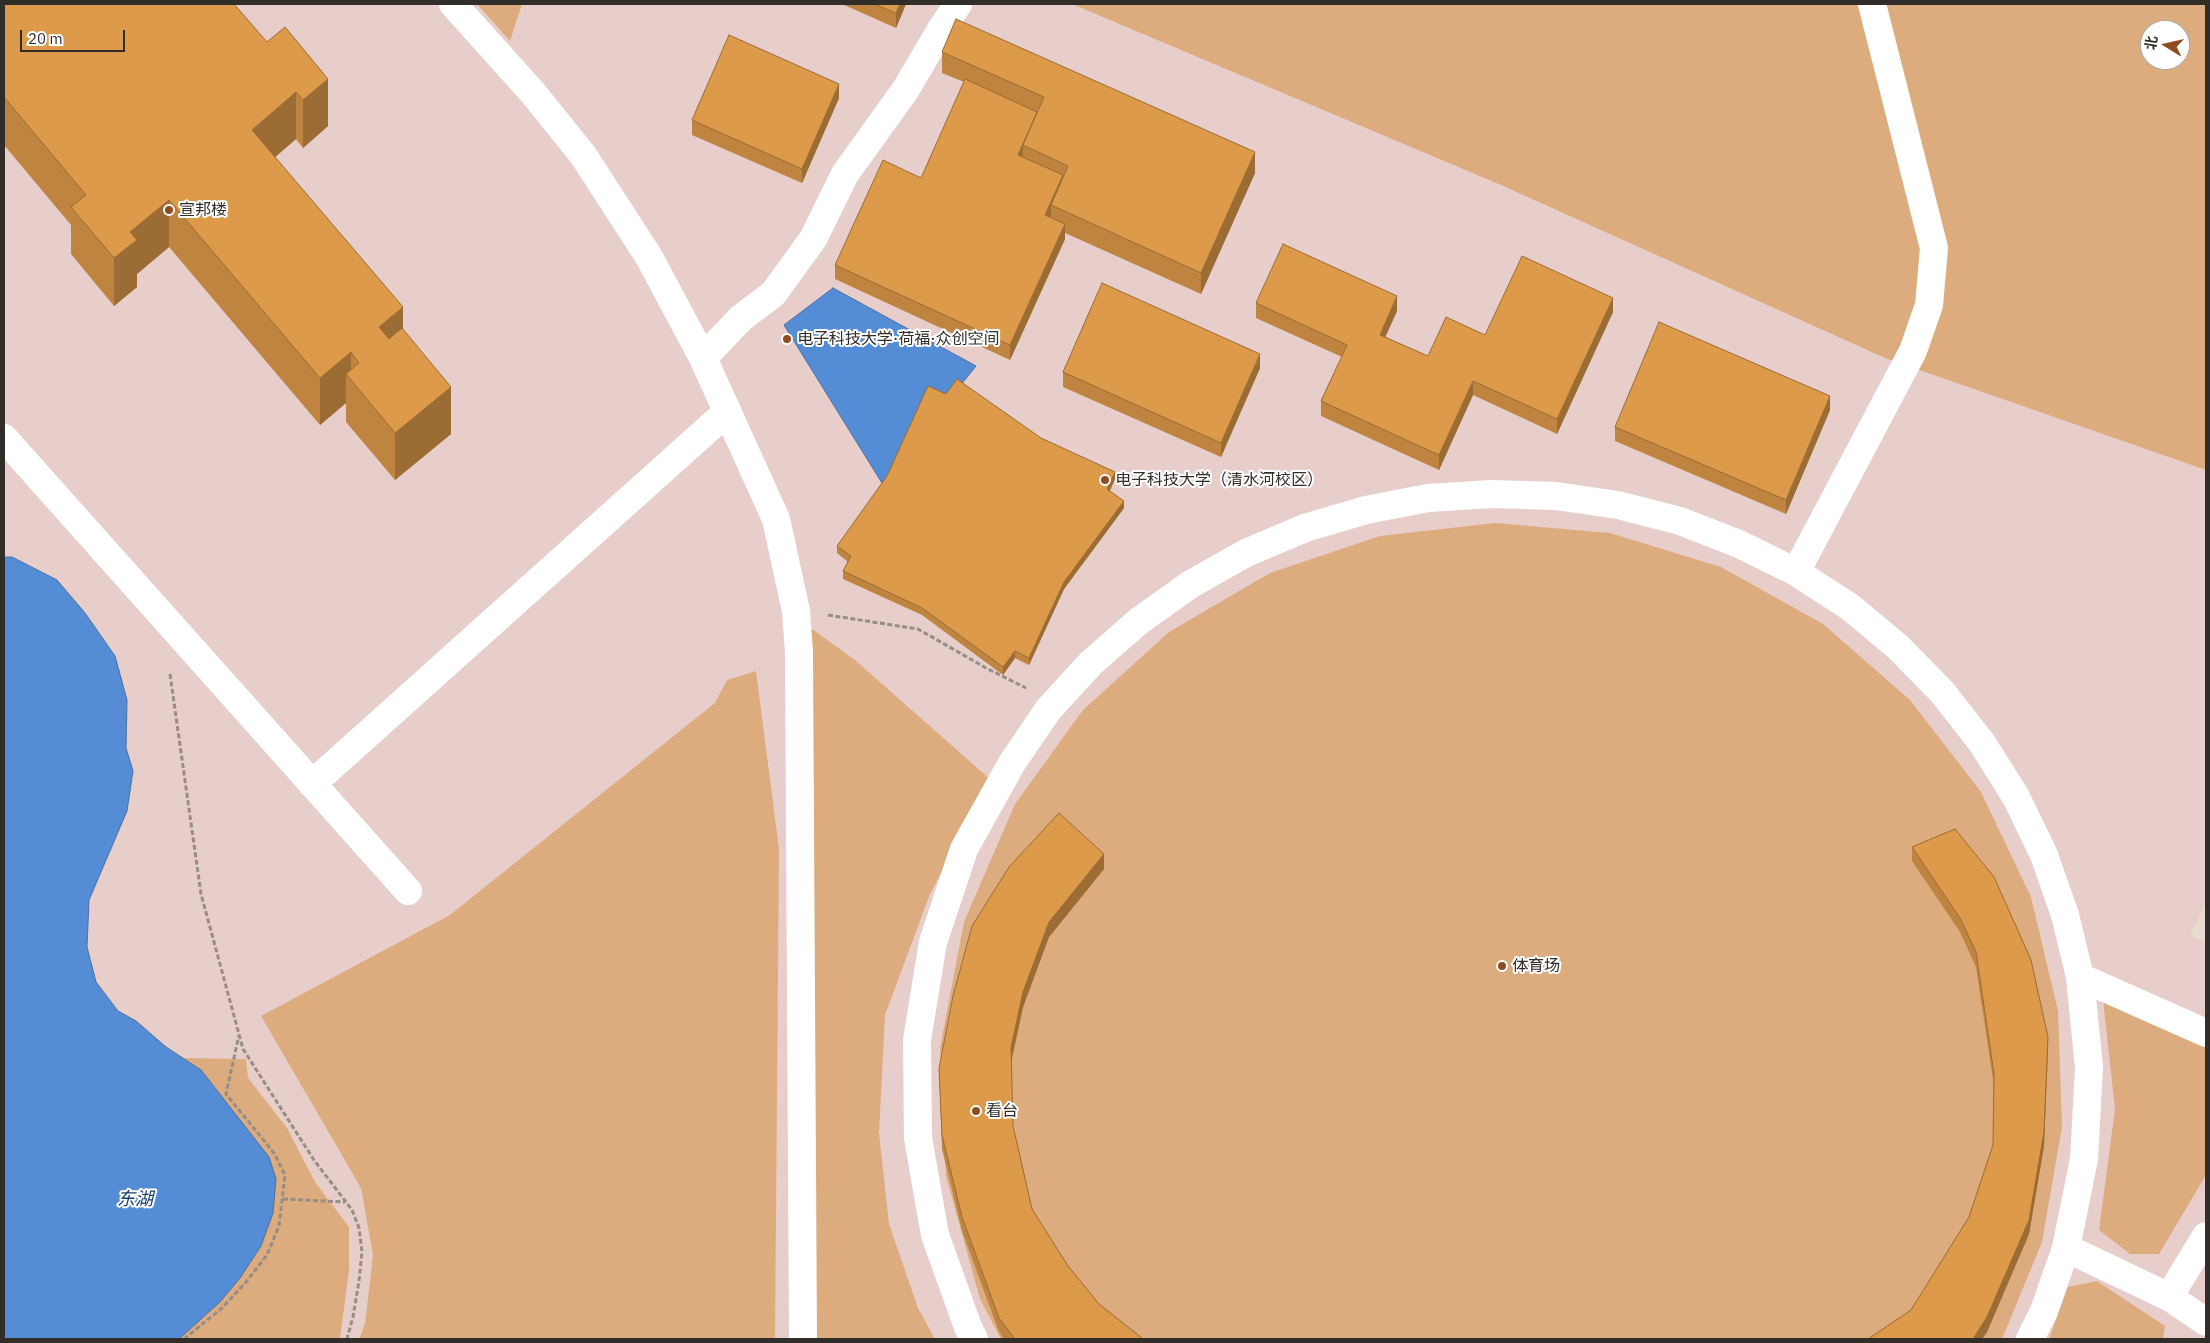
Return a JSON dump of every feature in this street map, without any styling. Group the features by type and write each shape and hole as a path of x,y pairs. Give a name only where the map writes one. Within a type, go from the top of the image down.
{"street":[{"path":"453,4 533,93 583,155 649,257 702,358 776,519 796,610 799,652 803,1339"},
{"path":"702,358 741,318 772,294 813,239 845,174 906,89 940,30 958,4"},
{"path":"1796,572 1913,351 1929,305 1934,248 1872,4"},
{"path":"312,784 727,412"},
{"path":"4,438 408,891"},
{"path":"974,1339 968,1328 935,1235 918,1138 917,1040 933,942 964,849 1012,763 1056,702 1091,664 1139,621 1191,584 1246,553 1305,528 1366,510 1428,498 1501,494 1556,496 1618,505 1680,521 1740,544 1796,572 1850,607 1898,648 1943,693 1982,743 2016,797 2044,855 2065,915 2080,977 2090,1068 2084,1159 2066,1248 2044,1311 2030,1339"},
{"path":"2080,977 2206,1033"},
{"path":"2169,1297 2206,1236"},
{"path":"2066,1248 2169,1297 2206,1322"}],"path":[{"path":"796,610 918,629 986,668 1056,702"},
{"path":"169,665 201,894 243,1049 314,1160 352,1210 359,1228 362,1252 353,1317 347,1339"},
{"path":"184,1339 222,1308 267,1255 279,1226 285,1175 274,1153 226,1094 239,1036"},
{"path":"283,1199 345,1202"}],"shaded area":[{"name":"电子科技大学（清水河校区）","path":"4,4 2206,4 2206,901 2191,935 2206,943 2206,1339 4,1339"},
{"path":"477,4 522,4 510,41"},
{"path":"1072,4 2206,4 2206,470 1885,358 1501,185"},
{"name":"体育场","path":"1495,523 1610,533 1721,567 1823,624 1910,700 1981,792 2031,897 2058,1011 2062,1127 2042,1242 2002,1339 1001,1339 980,1299 946,1176 940,1048 964,922 1015,804 1083,710 1169,632 1270,573 1380,536"},
{"path":"812,629 855,660 992,781 971,815 930,894 885,1015 879,1133 889,1224 918,1308 935,1339 813,1339 799,652"},
{"path":"756,671 779,849 775,1339 359,1339 365,1324 373,1255 361,1188 261,1016 450,915 715,703 727,680"},
{"path":"2102,991 2206,1040 2206,1175 2159,1254 2130,1254 2099,1230 2115,1109"},
{"path":"182,1058 246,1059 248,1078 287,1128 315,1182 349,1227 349,1270 340,1339 179,1339 220,1302 240,1278 261,1246 269,1157 201,1070"},
{"path":"2097,1281 2165,1326 2163,1339 2049,1339 2068,1287"}],"water":[{"path":"833,288 976,366 882,483 784,325"},
{"name":"东湖","path":"4,557 12,557 57,580 85,613 115,656 127,700 126,748 133,771 127,811 89,900 87,947 96,982 118,1011 136,1021 166,1047 201,1070 269,1157 276,1179 273,1213 261,1246 240,1278 220,1302 179,1339 4,1339"}],"building":[{"name":"宣邦楼","path":"4,4 234,4 267,42 285,27 328,79 303,100 296,92 252,130 403,307 379,327 389,339 402,328 451,387 395,433 346,374 359,363 351,352 320,378 169,200 130,232 137,240 114,258 71,207 86,195 4,97"},
{"path":"874,4 900,4 896,13"},
{"path":"956,19 1255,152 1201,273 1051,205 1068,166 1023,145 1044,97 942,52"},
{"path":"729,35 839,84 802,169 692,120"},
{"path":"965,79 1037,112 1018,155 1063,175 1045,215 1065,224 1010,345 835,265 883,160 921,178"},
{"path":"1283,244 1397,296 1380,335 1428,356 1446,317 1485,335 1522,256 1613,298 1557,419 1473,381 1439,455 1321,401 1347,345 1256,303"},
{"path":"1102,283 1260,354 1221,443 1063,372"},
{"path":"1659,322 1830,396 1786,500 1615,427"},
{"path":"957,379 1041,438 1115,472 1107,489 1124,501 1064,582 1029,658 1015,651 1003,667 922,608 843,571 851,556 837,546 887,476 928,386 946,394"},
{"name":"看台","path":"1059,813 1104,854 1049,922 1023,992 1011,1048 1013,1126 1032,1209 1068,1266 1099,1304 1143,1339 1015,1339 999,1318 962,1217 942,1135 939,1068 953,996 972,926 1009,867"},
{"path":"1955,829 1994,877 2031,960 2048,1037 2044,1132 2029,1220 1987,1317 1973,1339 1868,1339 1911,1310 1969,1217 1993,1145 1994,1074 1976,952 1960,918 1912,847"}],"place":[{"name":"宣邦楼","path":"169,210"},
{"name":"电子科技大学·荷福·众创空间","path":"787,339"},
{"name":"电子科技大学（清水河校区）","path":"1105,480"},
{"name":"体育场","path":"1502,966"},
{"name":"看台","path":"976,1111"}]}
